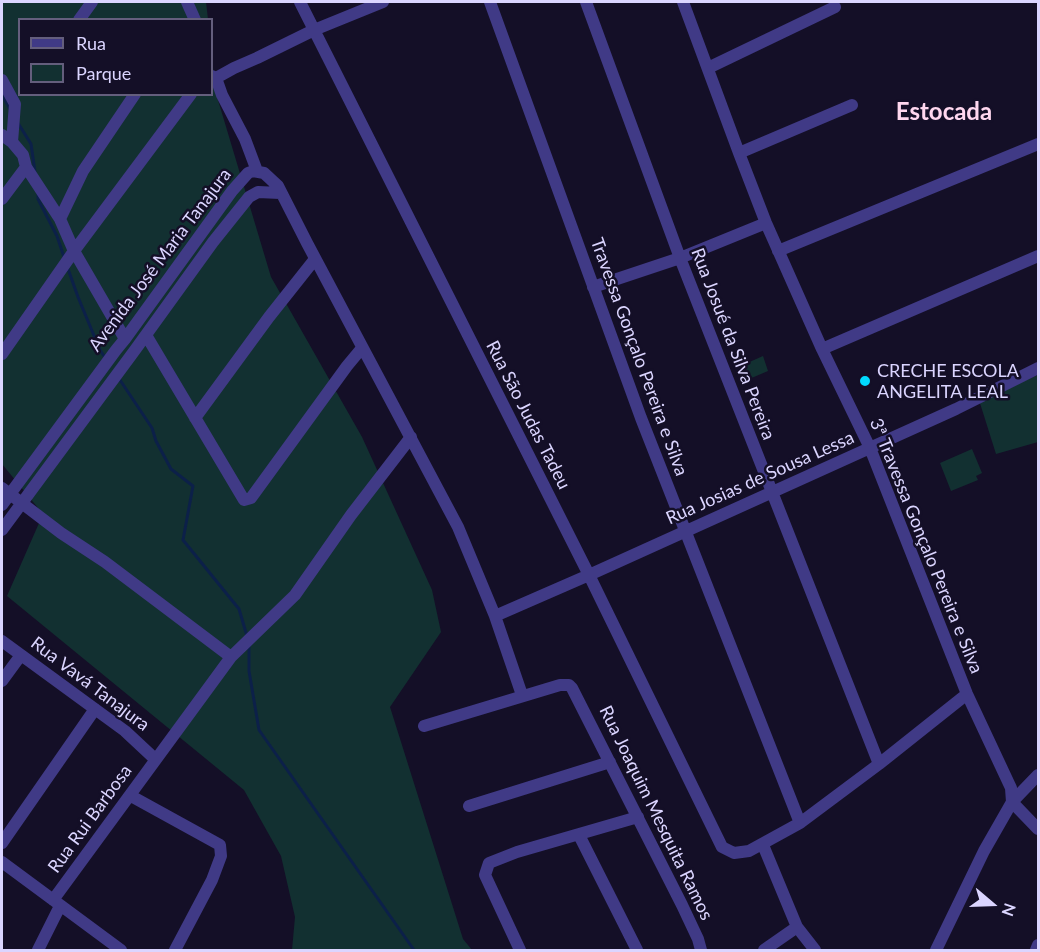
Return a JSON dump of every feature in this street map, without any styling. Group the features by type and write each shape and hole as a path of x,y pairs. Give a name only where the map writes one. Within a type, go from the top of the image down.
{"street":[{"path":"80,18 92,2"},
{"path":"187,2 192,18"},
{"name":"Rua São Judas Tadeu","path":"300,2 589,576 722,847 727,851 739,853 763,845"},
{"path":"257,171 245,139 214,77 314,30 383,2"},
{"name":"Travessa Gonçalo Pereira e Silva","path":"490,2 593,287 685,531 800,823"},
{"name":"Rua Josué da Silva Pereira","path":"586,2 680,258 879,764"},
{"name":"3ª Travessa Gonçalo Pereira e Silva","path":"683,2 766,223 822,349 870,448 967,694 1011,788 1012,802 1038,830"},
{"path":"708,68 835,7"},
{"path":"2,80 19,99 7,138 23,155 26,167 60,219 74,251 125,339"},
{"path":"60,219 83,171 134,96"},
{"path":"2,354 74,251 190,96"},
{"path":"739,153 852,105"},
{"path":"778,251 1038,144"},
{"path":"2,199 26,167"},
{"name":"Avenida José Maria Tanajura","path":"2,505 5,491 26,473 244,177 248,173 257,171 275,181 280,193 253,193 213,243 2,530"},
{"path":"280,193 458,527 495,616 522,695 424,726"},
{"path":"593,287 680,258 766,223"},
{"path":"201,234 213,243"},
{"path":"822,349 1038,256"},
{"path":"195,417 315,259"},
{"path":"146,335 244,500 251,498 362,348"},
{"name":"Rua Josias de Sousa Lessa","path":"495,616 589,576 870,448 1038,368"},
{"name":"Rua Rui Barbosa","path":"38,951 57,903 155,759 231,657 295,595 351,515 411,437"},
{"path":"26,473 38,482"},
{"path":"5,491 61,533 105,562 231,657"},
{"name":"Rua Vavá Tanajura","path":"2,641 142,745 155,759"},
{"path":"2,681 21,655"},
{"name":"Rua Joaquim Mesquita Ramos","path":"522,695 560,685 569,685 576,693 682,905 698,939 701,951"},
{"path":"815,951 796,927 763,845 800,823 967,694"},
{"path":"2,843 95,709"},
{"path":"469,806 610,762"},
{"path":"936,951 984,851 1012,802 1038,775"},
{"path":"131,796 220,845 221,856 212,880 175,951"},
{"path":"520,951 489,884 486,874 487,866 501,857 638,817"},
{"path":"579,835 637,951"},
{"path":"2,862 120,950"},
{"path":"764,951 796,927"},
{"path":"1036,951 1038,945"}],"green space":[{"path":"2,2 206,2 208,18 18,18 18,96 213,96 213,67 215,90 271,277 362,437 432,590 441,632 390,707 463,939 472,950 292,950 295,917 281,856 244,790 7,596 43,514 2,464"},
{"path":"763,356 768,371 742,382 736,368"},
{"path":"1038,375 1038,442 996,454 979,400"},
{"path":"972,449 982,473 976,476 978,480 951,491 940,463"}],"waterway":[{"path":"2,95 10,109"},
{"path":"18,123 31,144 35,172"},
{"path":"38,194 38,199 57,236 64,257"},
{"path":"67,266 100,350 106,359"},
{"path":"118,377 152,428 156,441 171,469 193,486 183,540 239,609 247,636"},
{"path":"249,645 249,671 259,730 414,950"}],"place":[{"name":"CRECHE ESCOLA ANGELITA LEAL","path":"865,381"}],"district":[{"name":"Estocada","path":"944,112"}]}
